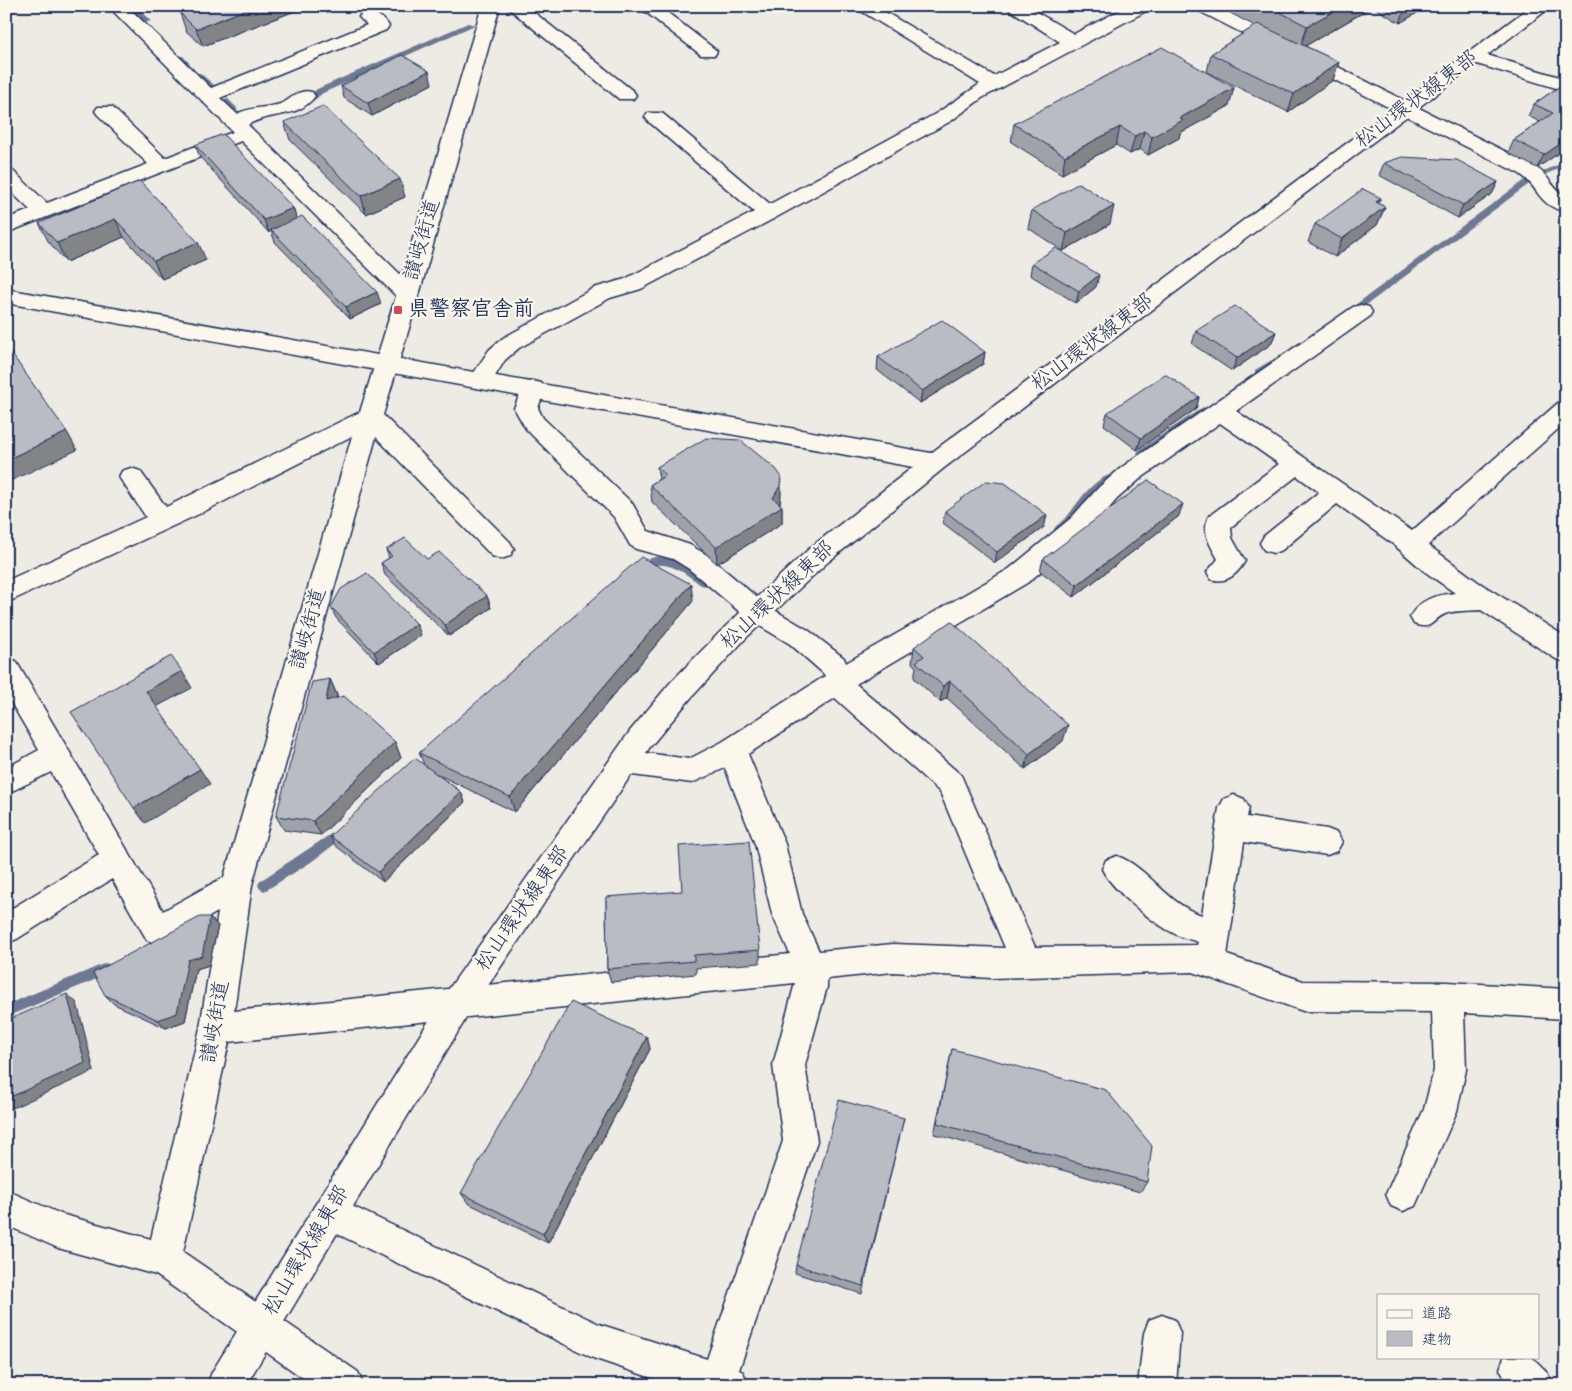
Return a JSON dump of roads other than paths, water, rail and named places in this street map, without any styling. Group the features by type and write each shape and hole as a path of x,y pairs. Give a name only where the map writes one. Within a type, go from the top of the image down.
{"street":[{"path":"117,6 408,295"},
{"path":"515,6 626,95"},
{"path":"647,6 702,46 716,32"},
{"path":"862,6 994,84"},
{"path":"1014,6 1072,41"},
{"path":"481,380 497,355 512,344 602,293 633,284 768,213 944,117 975,94 1072,41 1142,6"},
{"path":"1203,6 1404,110 1527,170 1540,178 1548,195 1566,206"},
{"name":"松山環状線東部","path":"226,1385 457,1004 625,762 680,691 757,612 819,555 935,462 1543,6"},
{"name":"讃岐街道","path":"164,1260 216,1028 237,885 370,417 494,8"},
{"path":"208,96 380,26 368,17"},
{"path":"1474,57 1566,85"},
{"path":"6,227 162,166 241,128 251,114 278,111 305,96"},
{"path":"105,111 162,166"},
{"path":"655,116 768,213"},
{"path":"6,175 44,212"},
{"path":"6,296 935,462"},
{"path":"625,762 692,771 732,750 840,680 1018,576 1080,525 1108,493 1131,473 1361,312"},
{"path":"532,389 526,408 534,423 623,510 640,538 645,542 681,552 698,562 757,612 799,637 834,666 845,691 951,784 1026,962"},
{"path":"1412,544 1566,409"},
{"path":"1220,411 1412,544 1433,564 1566,652"},
{"path":"6,593 162,520 370,417 502,549"},
{"path":"1220,572 1232,561 1219,538 1218,523 1296,464"},
{"path":"131,477 162,520"},
{"path":"1274,542 1336,491"},
{"path":"1423,617 1438,605 1485,599"},
{"path":"6,669 158,930 237,885"},
{"path":"331,1212 593,1340 721,1383 800,1141 789,1065 811,987 811,967 787,914 770,844 732,750"},
{"path":"6,782 56,755"},
{"path":"1210,964 1233,817 1327,842"},
{"path":"6,929 117,860"},
{"path":"1117,869 1158,906 1185,924 1215,932"},
{"path":"216,1028 893,958 991,963 1193,958 1303,996 1447,998 1566,1004"},
{"path":"1402,1194 1440,1111 1450,1070 1447,998"},
{"path":"6,1208 58,1231 164,1260 345,1385"},
{"path":"1158,1385 1162,1333"}],"waterway":[{"path":"131,6 147,21"},
{"path":"304,104 320,91 471,25"},
{"path":"180,58 186,64"},
{"path":"197,75 211,87"},
{"path":"225,101 234,110"},
{"path":"1546,172 1566,163"},
{"path":"1350,313 1530,179"},
{"path":"1258,372 1282,357"},
{"path":"1142,453 1203,410"},
{"path":"1059,529 1068,522 1086,498 1109,479"},
{"path":"637,569 655,561 663,561 681,566 705,582"},
{"path":"264,885 307,858 343,831"},
{"path":"6,1011 106,969"}],"place":[{"name":"県警察官舎前","path":"398,310"}]}
